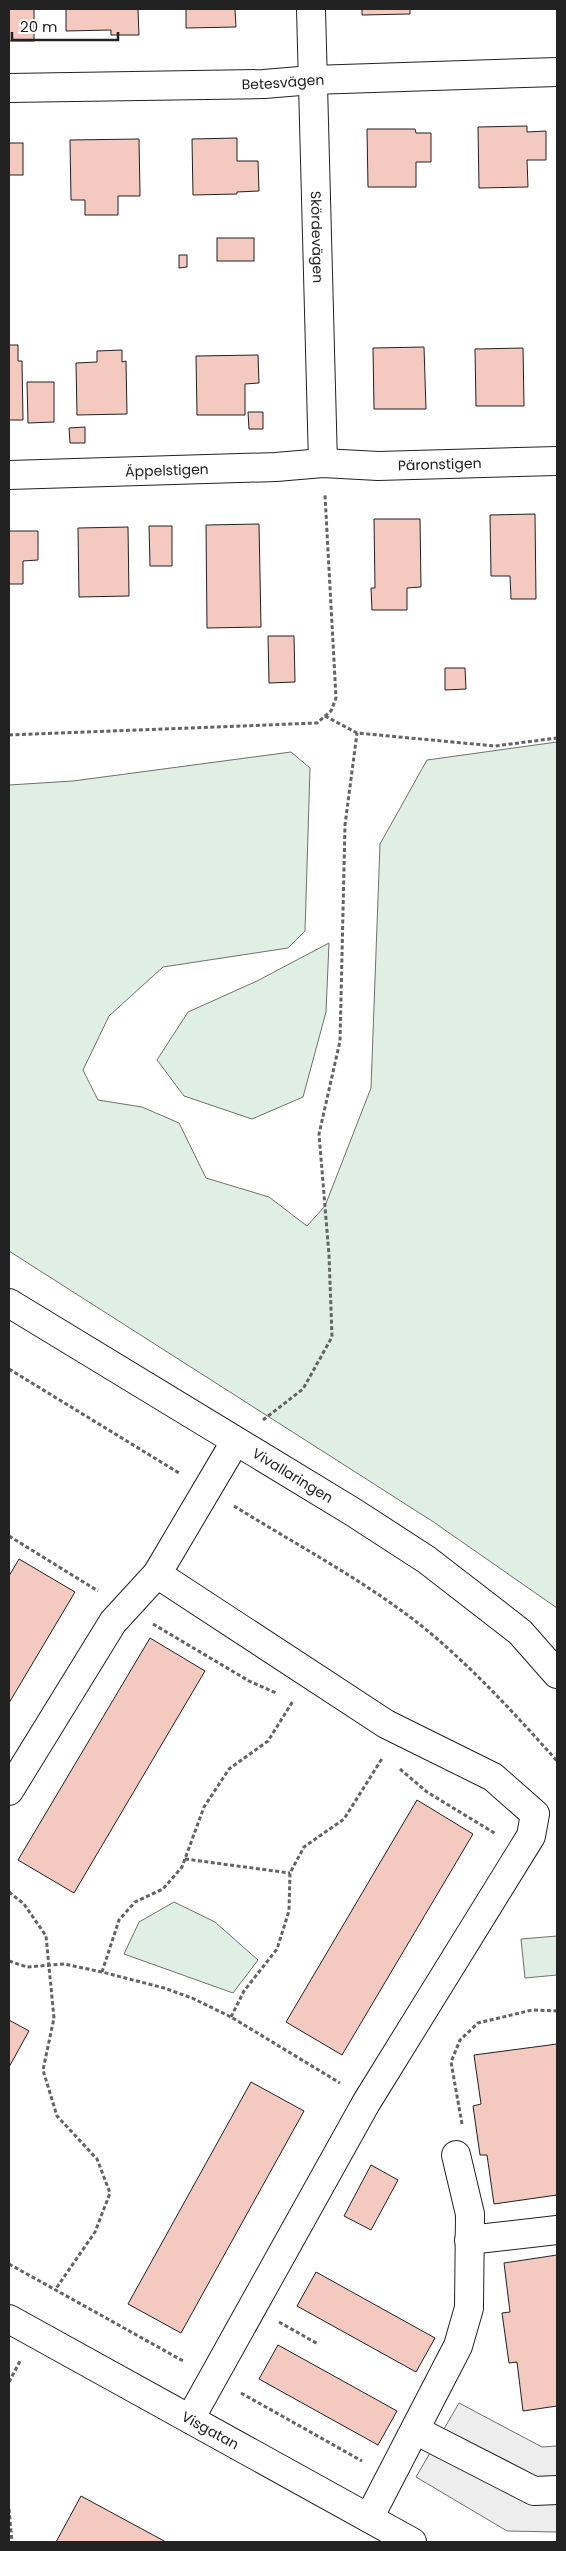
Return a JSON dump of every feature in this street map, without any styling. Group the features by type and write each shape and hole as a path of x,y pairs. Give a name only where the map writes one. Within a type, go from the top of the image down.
{"street":[{"name":"Skördevägen","path":"311,9 323,463"},
{"name":"Betesvägen","path":"9,88 264,84 312,80 557,72"},
{"name":"Päronstigen","path":"323,463 378,466 557,461"},
{"name":"Äppelstigen","path":"9,475 276,467 323,463"},
{"name":"Vivallaringen","path":"9,1303 353,1512 427,1560 520,1632 557,1674"},
{"path":"9,1791 113,1622 156,1574 235,1442"},
{"path":"156,1574 386,1724 492,1777 535,1814 531,1836 366,2103 190,2419"},
{"path":"369,2518 458,2346 469,2308 470,2214 456,2155"},
{"path":"470,2240 557,2230"},
{"name":"Visgatan","path":"9,2319 412,2542"},
{"path":"415,2430 534,2491 557,2490"}],"path":[{"path":"9,735 317,723 331,711 336,698 323,463"},
{"path":"325,716 357,733 496,746 557,738"},
{"path":"235,1442 304,1389 332,1337 330,1255 319,1134 340,1041 345,825 357,733"},
{"path":"9,1369 371,1590 422,1627 492,1688 557,1761"},
{"path":"9,1536 125,1608 249,1681 302,1705"},
{"path":"102,1972 119,1920 135,1902 163,1889 182,1866 204,1807 228,1769 268,1741 293,1701"},
{"path":"380,1752 391,1762"},
{"path":"231,2017 244,1991 277,1949 289,1911 290,1873 304,1847 344,1818 384,1755"},
{"path":"398,1768 427,1792 523,1850"},
{"path":"185,1859 290,1873"},
{"path":"9,1892 24,1904 46,1936 54,2018 43,2070 57,2116 97,2159 110,2193 95,2232 55,2290"},
{"path":"9,1960 27,1967 64,1964 164,1988 231,2017 338,2082 366,2103"},
{"path":"456,2155 463,2122 451,2062 460,2040 478,2023 532,2010 557,2011"},
{"path":"273,2319 318,2344"},
{"path":"9,2509 12,2542"}],"green space":[{"path":"557,742 557,1608 432,1521 9,1251 9,785 73,781 291,752 310,768 305,931 288,948 163,967 109,1016 83,1070 98,1100 142,1107 179,1123 206,1178 269,1197 307,1226 325,1206 371,1088 380,844 427,760"},
{"path":"329,943 326,1012 303,1097 252,1119 184,1096 157,1060 188,1012 257,981"},
{"path":"174,1902 215,1922 258,1960 233,1993 124,1954 139,1922"},
{"path":"557,1936 557,1975 525,1978 521,1939"}],"shaded area":[{"path":"459,2403 542,2447 557,2446 557,2532 507,2531 416,2477"}],"building":[{"path":"9,9 34,9 34,41 9,41"},
{"path":"66,9 138,9 139,35 111,35 111,30 66,31"},
{"path":"186,9 235,9 236,27 186,28"},
{"path":"362,9 410,9 410,14 362,15"},
{"path":"527,126 527,132 546,131 546,160 527,160 528,187 479,188 478,127"},
{"path":"367,129 415,129 416,133 431,133 431,162 416,162 416,187 368,187"},
{"path":"237,138 237,161 258,161 259,191 237,192 237,194 193,195 192,139"},
{"path":"139,139 140,196 118,196 118,215 85,215 85,200 71,200 70,140"},
{"path":"9,143 23,143 23,175 9,175"},
{"path":"217,238 254,238 254,261 217,261"},
{"path":"179,255 187,255 187,267 179,268"},
{"path":"9,345 18,345 18,361 22,361 23,420 9,420"},
{"path":"424,347 426,409 374,409 373,348"},
{"path":"523,348 524,406 476,406 475,349"},
{"path":"122,350 122,362 126,361 127,414 77,415 76,363 97,362 97,351"},
{"path":"258,355 259,383 245,384 245,415 197,415 196,356"},
{"path":"27,382 54,382 54,422 28,423"},
{"path":"248,412 263,412 263,429 249,429"},
{"path":"85,427 85,443 70,443 69,428"},
{"path":"535,514 536,599 511,599 510,576 491,576 490,515"},
{"path":"374,519 420,519 421,587 407,588 407,610 372,610 371,588 375,588"},
{"path":"259,524 261,627 207,628 206,525"},
{"path":"149,526 172,526 172,566 150,566"},
{"path":"128,527 129,596 79,597 78,528"},
{"path":"9,531 38,531 38,560 23,561 23,584 9,584"},
{"path":"268,636 294,636 295,682 269,683"},
{"path":"445,668 465,668 466,689 445,690"},
{"path":"19,1559 75,1592 9,1703 9,1576"},
{"path":"150,1638 205,1671 74,1893 18,1860"},
{"path":"417,1800 473,1834 342,2055 286,2022"},
{"path":"9,2020 29,2031 9,2067"},
{"path":"557,2044 557,2195 494,2204 487,2155 480,2155 473,2106 481,2104 474,2055"},
{"path":"251,2082 304,2111 181,2333 128,2304"},
{"path":"371,2165 398,2180 371,2230 344,2216"},
{"path":"557,2255 557,2406 523,2411 517,2362 509,2363 502,2313 510,2312 504,2263"},
{"path":"316,2272 435,2338 416,2372 297,2306"},
{"path":"278,2345 397,2411 378,2445 259,2379"},
{"path":"81,2496 166,2542 56,2542"}]}
